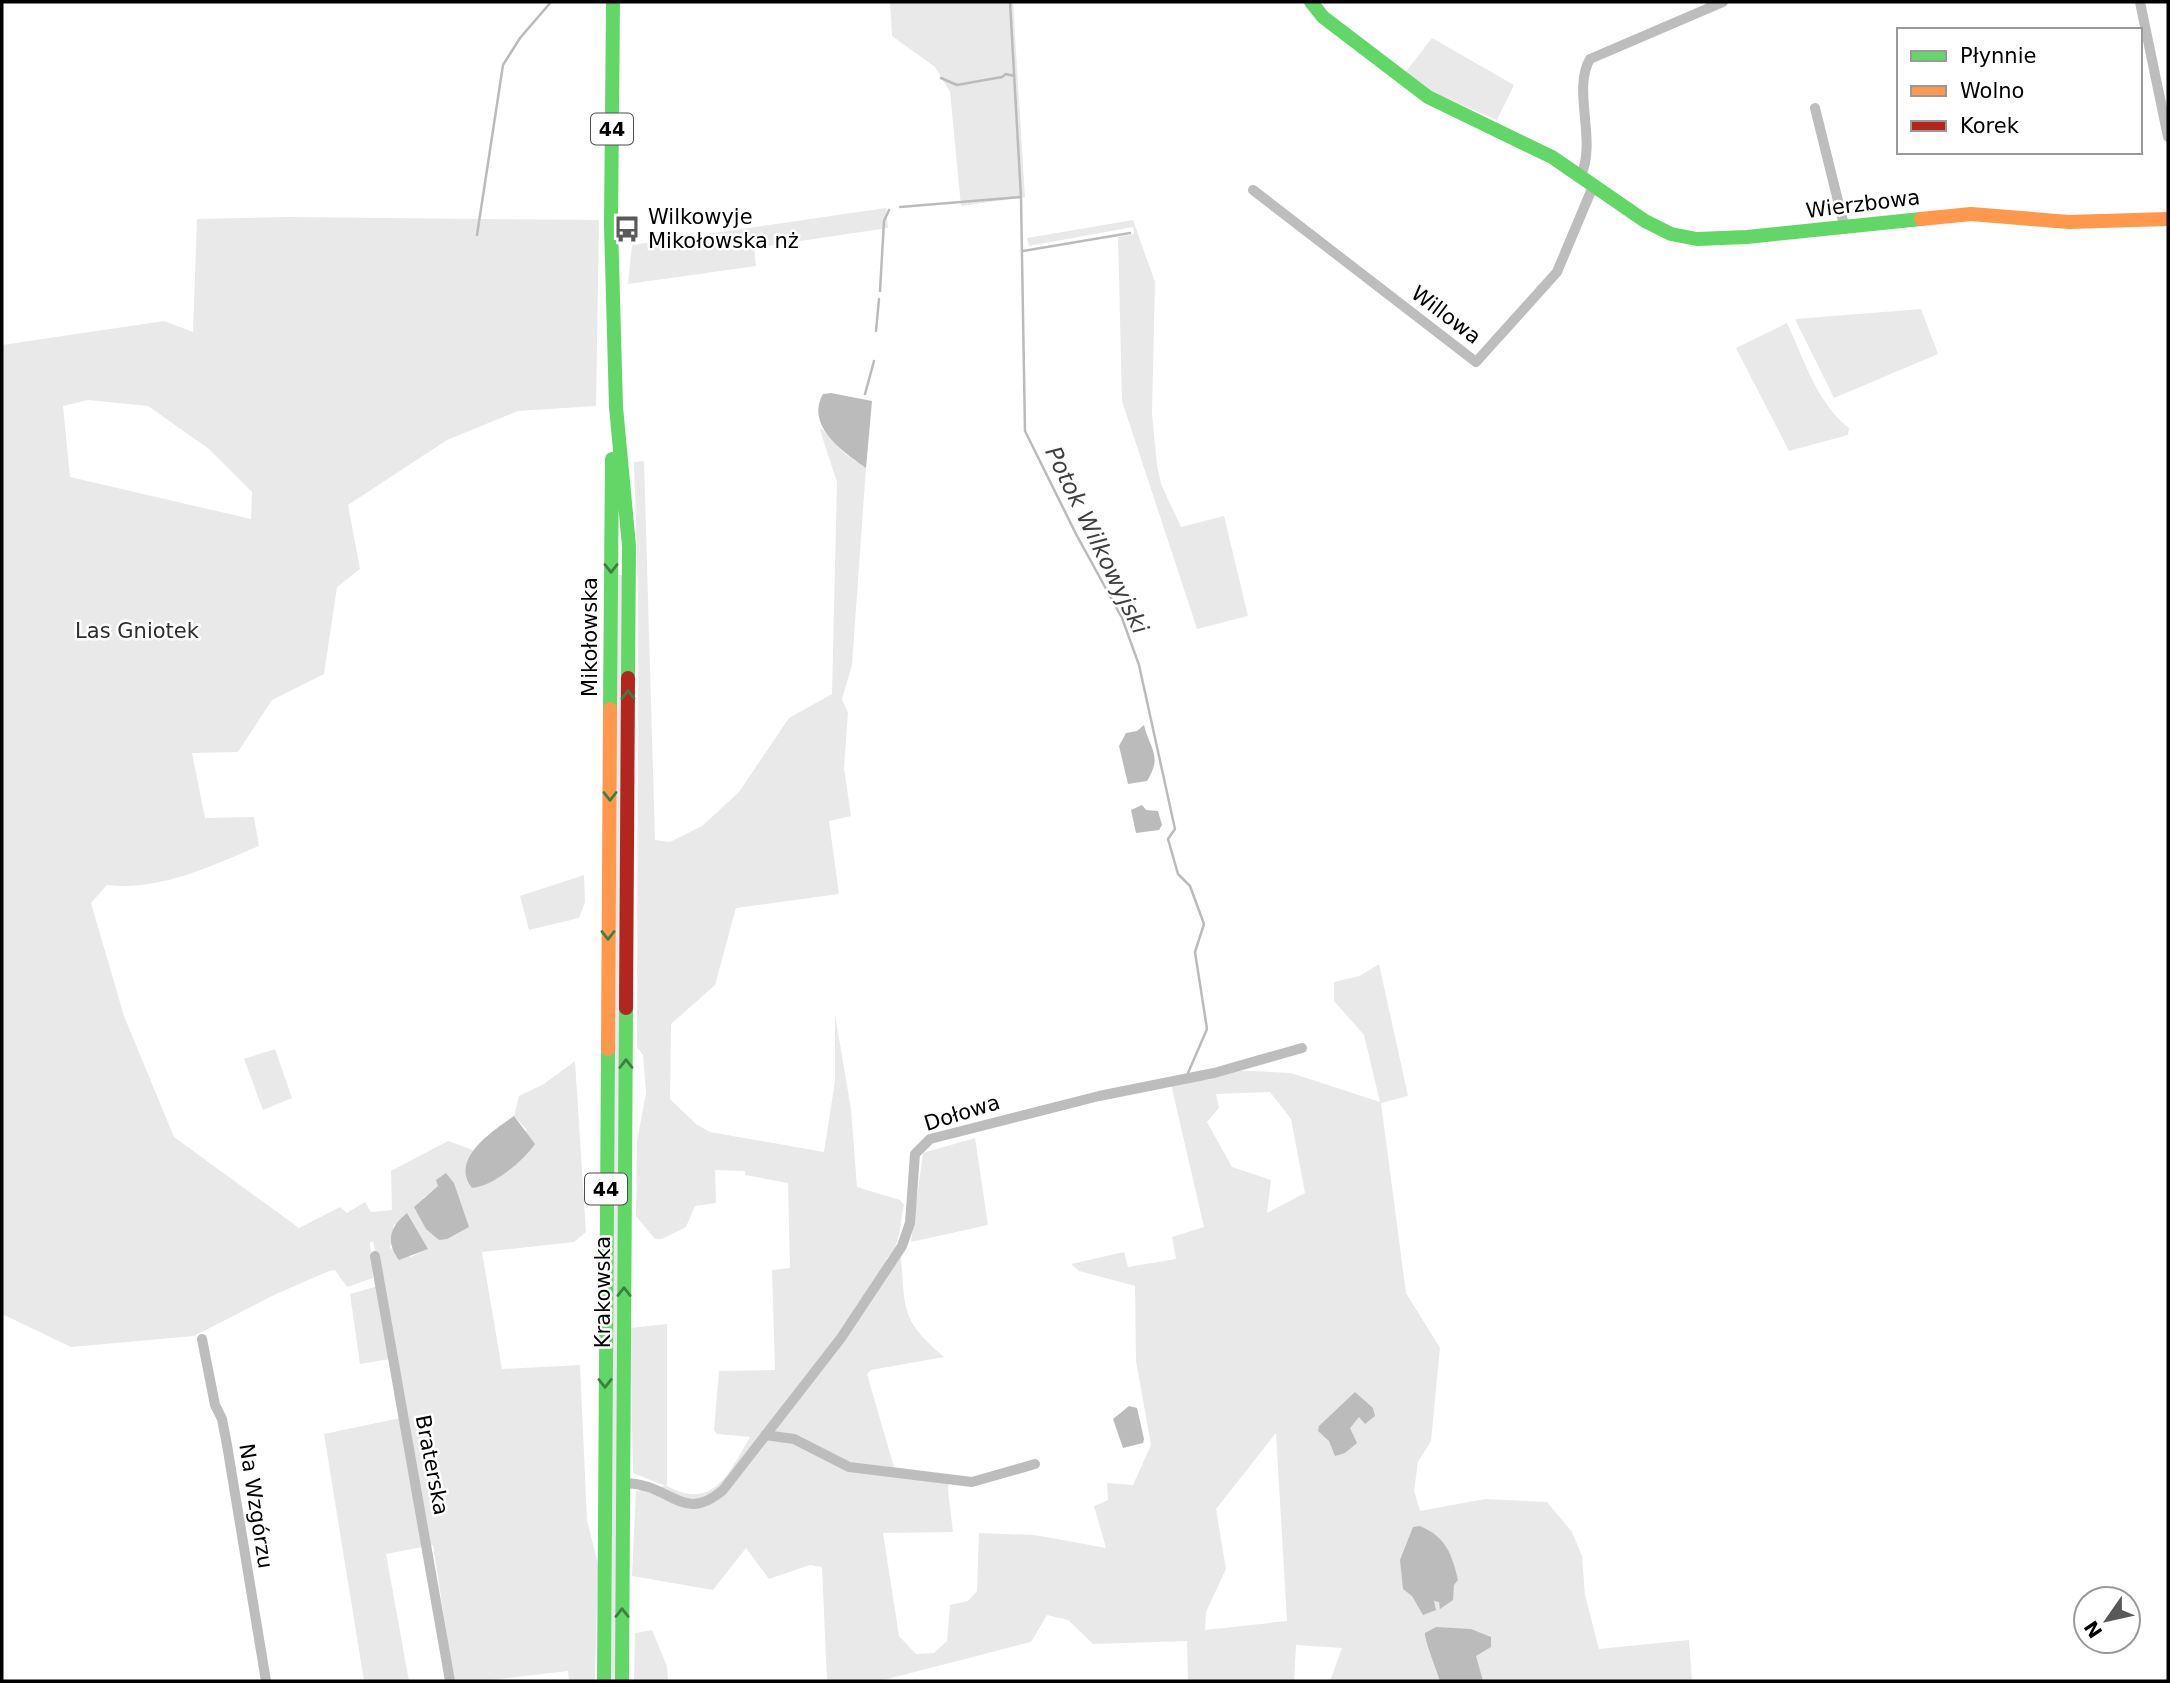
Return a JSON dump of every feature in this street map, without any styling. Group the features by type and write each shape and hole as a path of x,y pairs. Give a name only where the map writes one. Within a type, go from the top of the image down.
{"main road":[{"name":"Mikołowska","path":"613,2 611,225 616,407 629,546 627,861"},
{"name":"Wierzbowa","path":"1311,2 1323,17 1428,97 1552,157 1646,221 1671,234 1698,239 1844,229 1970,214 2069,222 2168,219"},
{"name":"Mikołowska","path":"609,867 612,446 616,407"},
{"name":"Krakowska","path":"622,1681 627,861"},
{"name":"Krakowska","path":"604,1681 609,867"}],"street":[{"path":"1581,175 1587,155 1585,78 1590,60 1723,2"},
{"path":"2140,2 2168,137"},
{"path":"1815,108 1844,229"},
{"name":"Willowa","path":"1253,190 1476,362 1557,272 1594,184"},
{"name":"Dołowa","path":"623,1483 654,1486 689,1506 699,1506 723,1490 841,1339 902,1246 910,1223 915,1154 922,1143 1098,1096 1214,1073 1302,1048"},
{"name":"Braterska","path":"375,1256 450,1681"},
{"name":"Na Wzgórzu","path":"202,1339 215,1405 222,1419 227,1445 266,1681"},
{"path":"765,1435 794,1439 849,1467 972,1482 1035,1464"}],"green space":[{"path":"890,2 1013,2 1025,197 961,206 950,92 935,67 892,36"},
{"path":"1432,38 1514,85 1497,120 1432,92 1404,74"},
{"path":"886,208 888,228 754,248 756,266 628,284 632,245"},
{"name":"Las Gniotek","path":"287,217 599,220 596,406 518,411 447,440 348,505 360,569 337,587 324,674 272,700 238,752 192,753 205,818 254,817 259,846 204,869 166,881 127,886 107,885 91,903 124,1016 174,1137 299,1228 340,1207 347,1213 365,1202 371,1212 392,1210 391,1171 448,1141 473,1150 466,1166 527,1130 514,1116 519,1096 544,1084 575,1061 586,1232 574,1242 482,1252 502,1369 580,1365 587,1520 598,1564 595,1681 569,1681 568,1671 483,1681 454,1681 433,1545 386,1554 409,1681 364,1681 324,1434 400,1418 390,1359 360,1364 350,1294 382,1285 373,1241 370,1243 373,1278 347,1287 335,1270 329,1271 276,1294 194,1336 71,1347 2,1314 2,345 164,321 193,332 197,219","holes":["88,400 148,406 209,449 252,492 251,519 70,477 63,406","446,1173 454,1183 468,1227 422,1199 439,1186","394,1224 428,1248 411,1257 390,1248"]},
{"path":"1133,220 1155,282 1152,414 1161,484 1181,527 1224,516 1248,616 1197,629 1122,401 1118,237 1134,234 1133,227 1029,246 1027,238"},
{"path":"1921,309 1938,354 1834,398 1795,319"},
{"path":"1787,323 1820,394 1828,407 1849,428 1848,435 1789,451 1736,348"},
{"path":"822,429 845,454 866,468 852,665 842,699 848,713 844,768 851,816 829,821 839,894 736,908 715,985 671,1024 670,1099 696,1124 710,1132 824,1152 835,1081 835,1015 851,1109 857,1187 900,1200 904,1205 897,1241 885,1260 901,1257 903,1290 908,1313 920,1333 944,1357 871,1370 867,1374 894,1467 949,1475 953,1532 883,1533 899,1636 916,1654 934,1653 947,1641 950,1605 968,1601 977,1591 979,1533 1035,1535 1106,1548 1094,1506 1108,1500 1107,1483 1133,1485 1151,1445 1136,1361 1135,1286 1079,1271 1071,1264 1124,1252 1128,1267 1176,1259 1172,1237 1204,1227 1171,1084 1213,1079 1212,1069 1291,1073 1380,1102 1364,1035 1334,1001 1334,982 1360,976 1379,964 1408,1096 1381,1103 1406,1293 1440,1348 1431,1441 1418,1462 1414,1491 1420,1511 1485,1499 1547,1502 1572,1532 1582,1556 1585,1595 1599,1649 1689,1640 1692,1681 1330,1681 1342,1648 1296,1645 1294,1681 1188,1681 1187,1641 1093,1644 1068,1620 1047,1615 1031,1642 880,1681 827,1681 822,1567 810,1565 769,1579 746,1548 713,1590 632,1576 636,1491 665,1486 633,1473 630,1328 667,1324 667,1486 683,1493 697,1494 708,1491 727,1475 750,1437 717,1434 714,1430 719,1371 775,1370 772,1270 790,1268 788,1183 745,1175 745,1171 715,1170 716,1203 695,1206 686,1227 662,1239 655,1239 636,1216 637,1141 646,1093 643,1055 637,1047 638,592 634,462 644,461 655,840 670,842 702,826 739,792 789,718 832,694 837,482 820,430","holes":["1270,1092 1291,1119 1305,1193 1267,1213 1271,1180 1232,1167 1207,1122 1219,1108 1216,1094","1276,1433 1287,1621 1205,1630 1206,1612 1226,1569 1216,1509"]},
{"path":"617,575 622,575 616,1681 611,1681"},
{"path":"584,875 585,902 579,918 529,930 520,896"},
{"path":"275,1049 292,1098 263,1110 244,1059"},
{"path":"975,1138 988,1225 911,1242 923,1153"},
{"path":"652,1630 667,1666 668,1681 634,1681 635,1633"}],"shaded area":[{"path":"831,393 872,401 866,468 838,446 823,427 819,406 823,394"},
{"path":"1144,725 1154,753 1154,765 1147,781 1128,784 1119,746 1126,733 1137,731"},
{"path":"1142,805 1146,810 1158,811 1162,825 1159,830 1136,833 1131,810"},
{"path":"514,1116 535,1144 507,1172 489,1183 472,1188 466,1177 470,1156 485,1138"},
{"path":"446,1173 454,1183 469,1227 447,1239 439,1240 426,1229 414,1207 438,1186 436,1180"},
{"path":"407,1213 428,1249 399,1260 392,1247 391,1235"},
{"path":"1355,1392 1373,1408 1375,1416 1365,1424 1359,1417 1350,1428 1357,1443 1345,1453 1335,1456 1329,1441 1318,1431 1319,1426"},
{"path":"1129,1406 1137,1408 1144,1439 1143,1443 1123,1448 1113,1419"},
{"path":"1420,1526 1442,1541 1453,1562 1458,1580 1454,1585 1453,1600 1440,1609 1439,1602 1434,1601 1436,1610 1423,1615 1412,1596 1403,1589 1400,1560 1413,1527"},
{"path":"1436,1627 1471,1629 1491,1637 1491,1647 1476,1656 1483,1681 1440,1681 1425,1636 1425,1633"}],"waterway":[{"path":"477,235 503,65 520,38 551,2"},
{"name":"Potok Wilkowyjski","path":"1010,2 1021,197 1025,431 1076,534 1122,618 1139,665 1175,829 1168,839 1178,874 1190,886 1204,924 1195,952 1207,1029 1188,1073"},
{"path":"941,78 957,85 1006,74 1014,76"},
{"path":"900,207 1021,197"},
{"path":"880,291 884,221 889,210"},
{"path":"1023,251 1130,233"},
{"path":"876,331 879,299"},
{"path":"865,394 874,361"}],"traffic: fast":[{"path":"613,2 611,225 616,407 629,546 628,678"},
{"path":"1311,2 1323,17 1428,97 1552,157 1645,221 1671,234 1697,239 1747,237 1921,219"},
{"path":"610,709 612,459"},
{"path":"622,1681 626,1008"},
{"path":"604,1681 608,1049"}],"traffic: slow":[{"path":"1921,219 1971,214 2069,222 2168,219"},
{"path":"608,1049 610,709"}],"traffic: jam":[{"path":"626,1008 628,678"}],"place":[{"name":"Wilkowyje Mikołowska nż","path":"627,229"}]}
